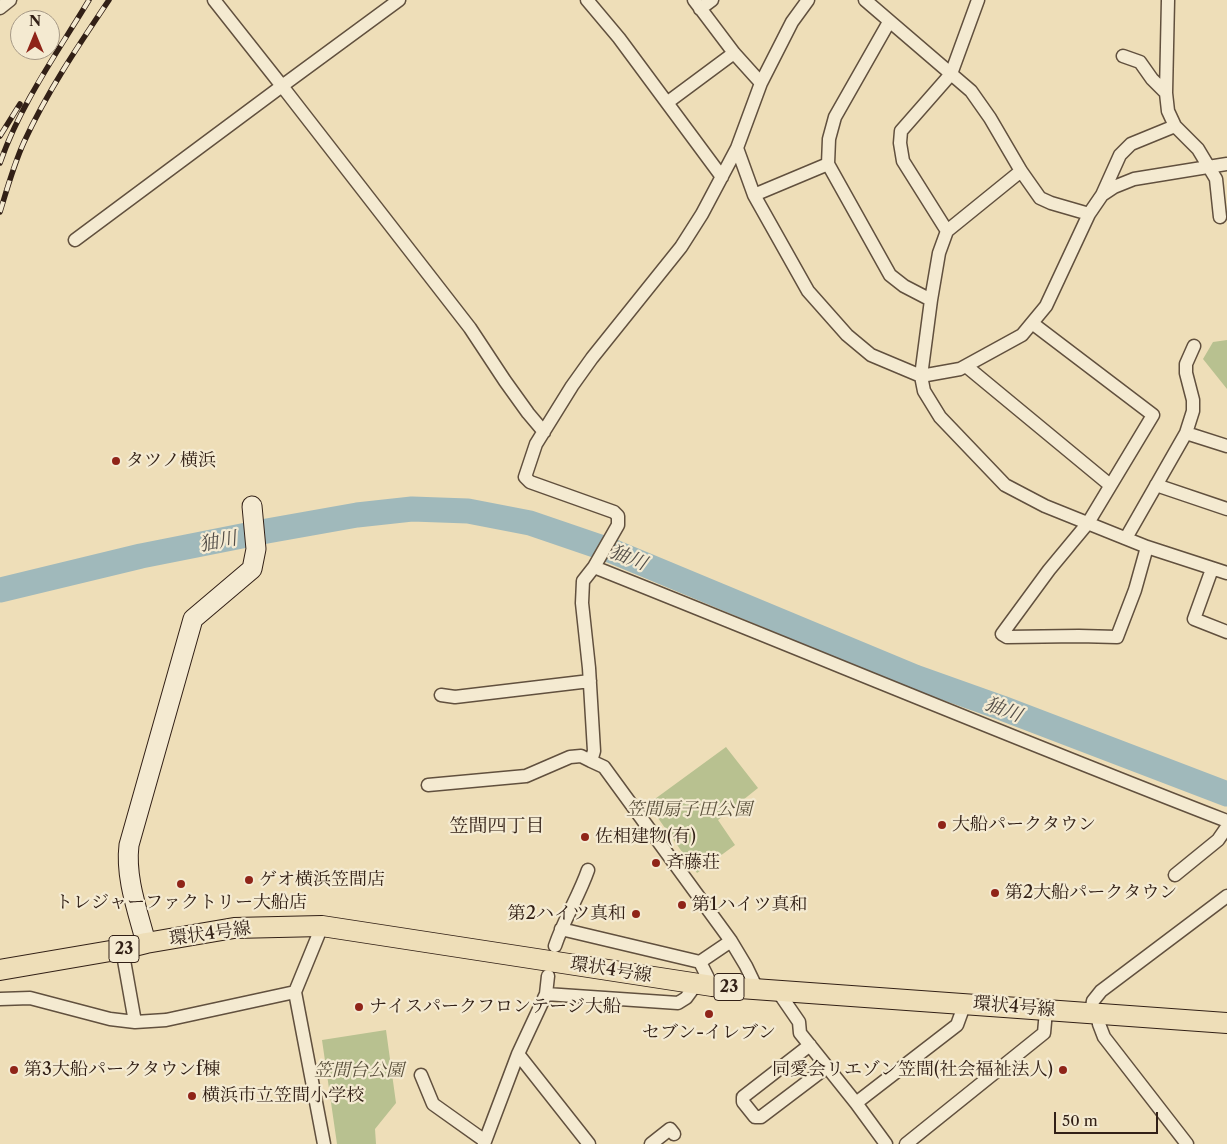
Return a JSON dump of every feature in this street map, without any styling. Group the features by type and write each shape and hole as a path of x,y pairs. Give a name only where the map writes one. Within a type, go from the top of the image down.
{"main road":[{"name":"環状4号線","path":"6,969 234,928 322,926 704,984 1227,1023"}],"street":[{"path":"0,8 10,0"},
{"path":"214,0 470,328 505,381 544,432"},
{"path":"75,240 399,0"},
{"path":"587,0 668,102 722,177"},
{"path":"712,0 697,5 734,53 761,83"},
{"path":"591,761 594,751 590,681 582,603 583,582 618,525 618,516 614,512 526,480 526,473 534,451 544,432 572,386 592,358 681,247 702,214 737,148 761,83 792,22 808,0"},
{"path":"865,0 971,91 1040,198 1050,203 1089,214"},
{"path":"1168,0 1166,93 1168,111 1175,126 1198,149 1216,179 1220,217"},
{"path":"947,231 903,161 900,143 901,131 951,74 977,1"},
{"path":"889,22 835,117 828,139 828,164 890,275 904,286 931,300"},
{"path":"668,102 734,53"},
{"path":"1123,56 1140,62 1152,79 1166,93"},
{"path":"737,148 754,195 808,291 847,335 871,355 921,376 960,369 1022,335 1046,306 1089,214 1102,195 1120,155 1131,144 1175,126"},
{"path":"754,195 828,164"},
{"path":"1102,195 1114,187 1134,179 1227,164"},
{"path":"1021,171 947,231 939,253 931,300 921,376 924,391 940,417 1005,485 1045,506 1147,547 1227,573"},
{"path":"1032,323 1153,415 1088,523 1049,570 1002,634 1007,637 1117,637 1135,590 1147,547"},
{"path":"1126,538 1186,433 1193,410 1193,400 1186,373 1186,364 1194,346"},
{"path":"966,366 1110,484"},
{"path":"1186,433 1227,446"},
{"path":"1156,485 1227,509"},
{"path":"146,944 129,873 128,859 132,836 194,620 252,569 256,549 252,506"},
{"path":"594,566 1066,758 1227,821"},
{"path":"1212,569 1194,619 1227,632"},
{"path":"441,695 455,697 590,681"},
{"path":"428,785 526,776 570,757 581,756 604,768 731,941 757,989"},
{"path":"1175,875 1218,840 1227,827"},
{"path":"555,946 588,870"},
{"path":"1187,1144 1104,1037 1094,1012 1093,1001 1101,991 1227,896"},
{"path":"322,926 295,992 324,1144"},
{"path":"561,930 700,962 731,941"},
{"path":"122,949 134,1022"},
{"path":"546,994 678,1004 704,984 700,962"},
{"path":"421,1075 434,1104 485,1142 518,1054 546,994 548,976"},
{"path":"777,990 799,1022 800,1033 886,1144"},
{"path":"0,999 30,998 110,1019 134,1022 166,1020 295,992"},
{"path":"856,1103 958,1026 965,1003"},
{"path":"906,1144 1044,1034 1046,1011"},
{"path":"810,1045 743,1097 743,1102 755,1117 761,1117 827,1067"},
{"path":"518,1054 589,1144"},
{"path":"651,1144 670,1129 674,1134"}],"green space":[{"path":"1227,340 1227,389 1203,359 1213,342"},
{"name":"笠間扇子田公園","path":"726,747 758,788 718,820 735,845 697,873 648,804"},
{"name":"笠間台公園","path":"386,1030 396,1103 375,1129 376,1144 337,1144 322,1040"}],"waterway":[{"name":"㹨川","path":"0,590 141,556 357,515 412,509 468,511 530,523 612,551 915,677 1002,708 1227,794"}],"railway":[{"path":"0,163 8,142 29,100 89,0"},
{"path":"0,212 17,159 33,123 109,0"},
{"path":"0,136 20,104"}],"place":[{"name":"タツノ横浜","path":"116,461"},
{"name":"大船パークタウン","path":"942,825"},
{"name":"佐相建物(有)","path":"585,837"},
{"name":"斉藤荘","path":"656,863"},
{"name":"ゲオ横浜笠間店","path":"249,880"},
{"name":"トレジャーファクトリー大船店","path":"181,884"},
{"name":"第2大船パークタウン","path":"995,893"},
{"name":"第1ハイツ真和","path":"682,905"},
{"name":"第2ハイツ真和","path":"636,914"},
{"name":"ナイスパークフロンテージ大船","path":"359,1007"},
{"name":"セブン-イレブン","path":"709,1014"},
{"name":"第3大船パークタウンf棟","path":"14,1070"},
{"name":"同愛会リエゾン笠間(社会福祉法人)","path":"1063,1070"},
{"name":"横浜市立笠間小学校","path":"192,1096"}],"district":[{"name":"笠間四丁目","path":"497,827"}]}
